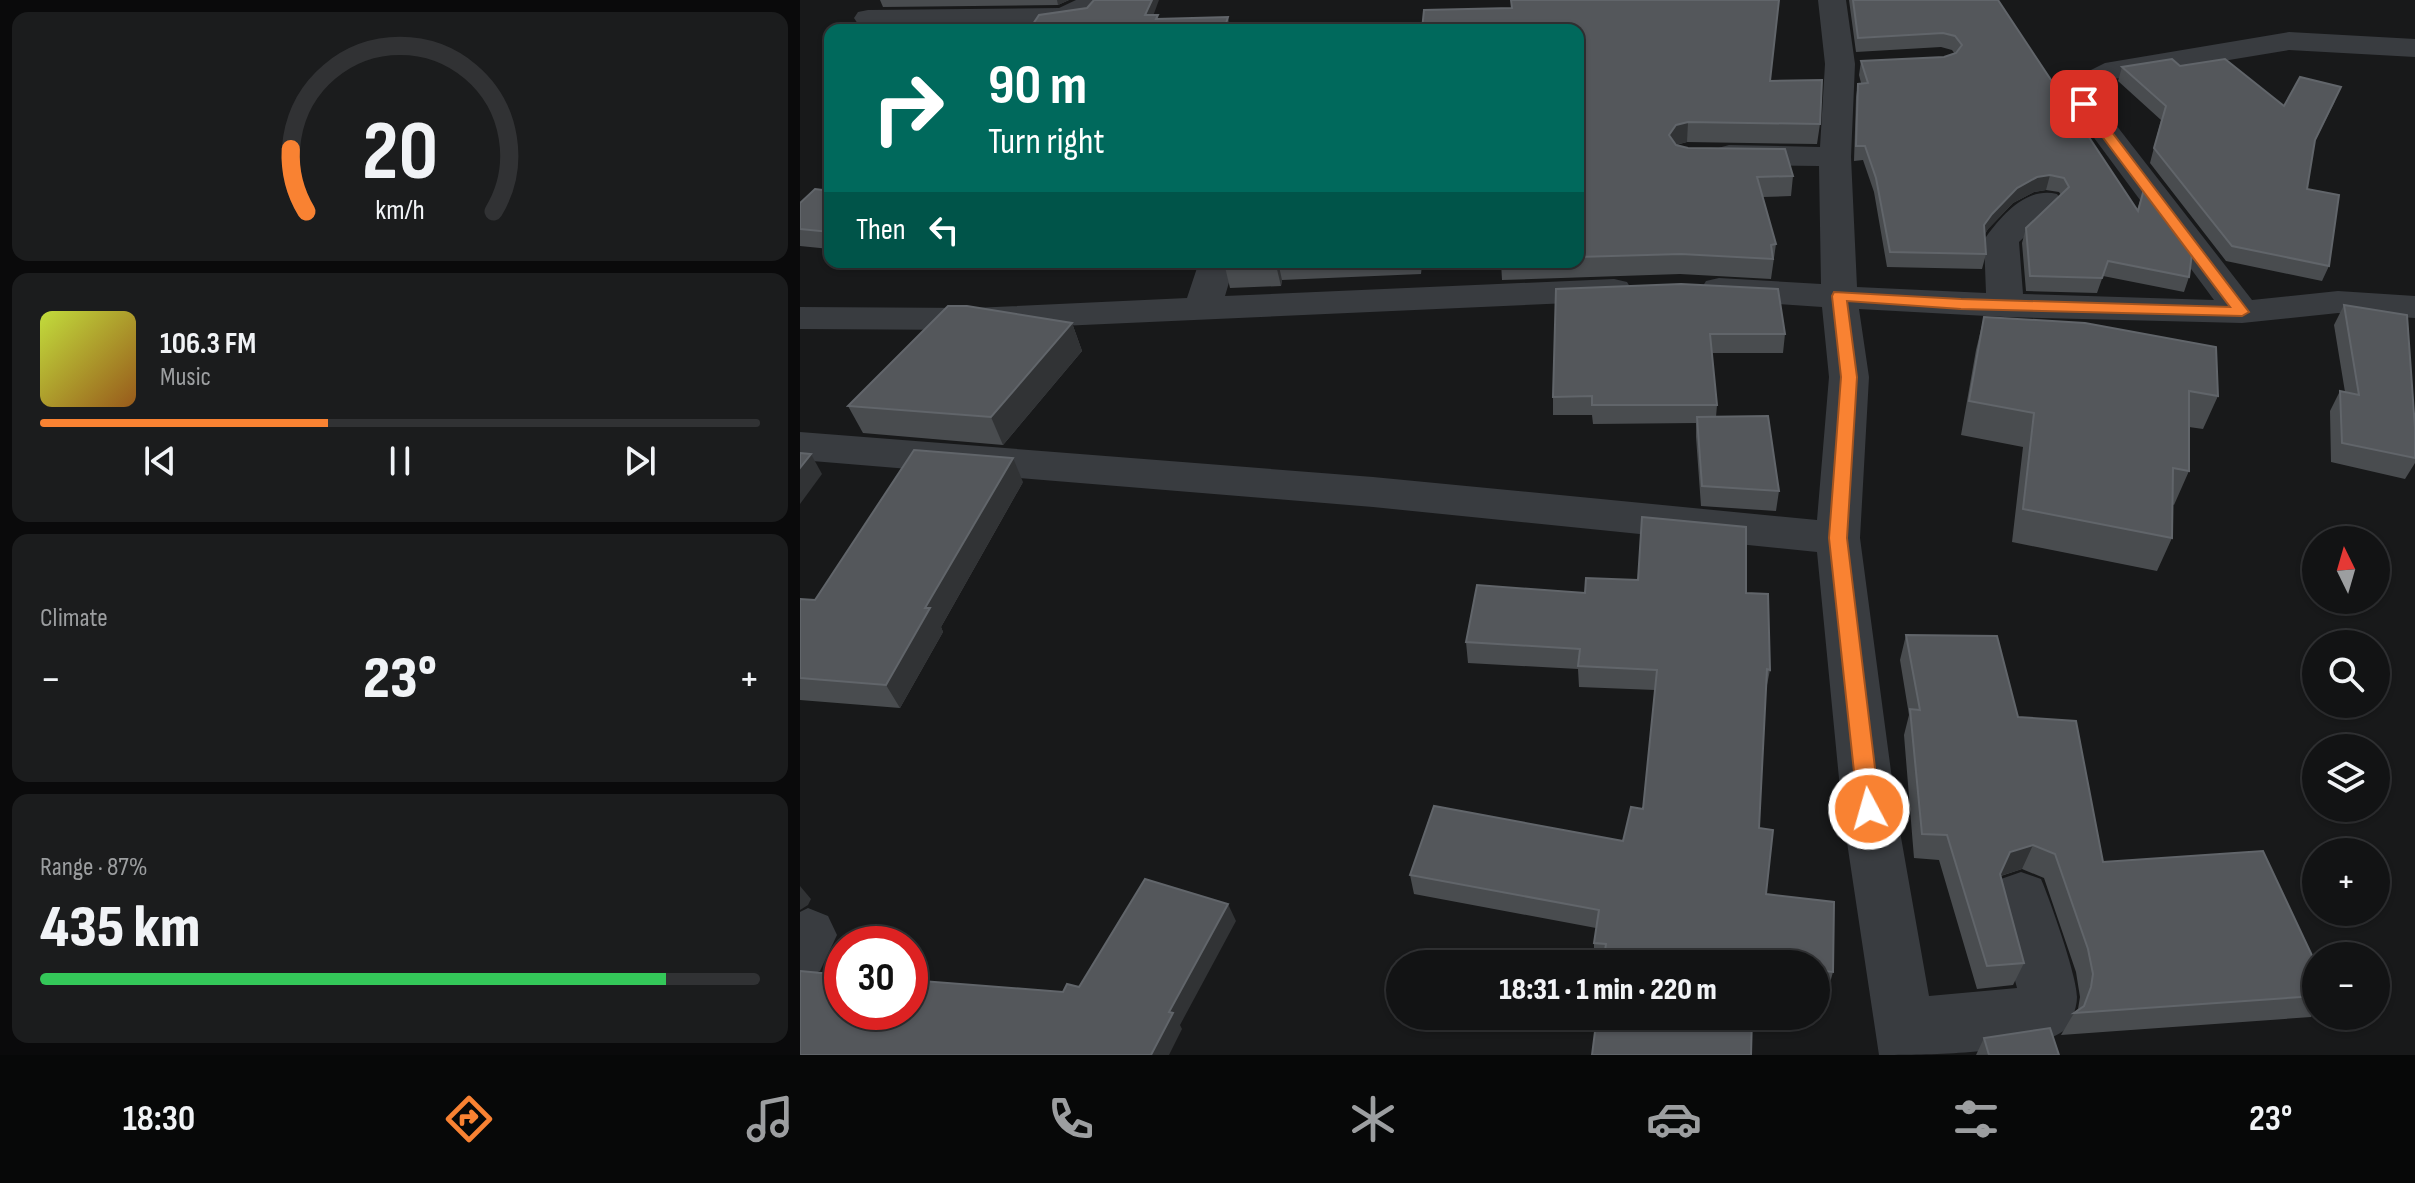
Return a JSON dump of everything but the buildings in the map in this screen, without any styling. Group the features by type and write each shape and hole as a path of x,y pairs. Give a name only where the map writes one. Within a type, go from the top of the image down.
{"street":[{"path":"868,18 1059,16 1080,11 1091,0"},
{"path":"1832,0 1854,63 1835,157 1839,296 1849,377 1838,538 1869,809 1906,1041 2035,1016 2046,1007 2048,994 2021,897"},
{"path":"2242,312 2084,104 2078,88 2105,72 2289,41 2415,48"},
{"path":"1701,155 1835,157"},
{"path":"2005,306 2001,240 2024,215 2045,201"},
{"path":"1203,307 1215,268"},
{"path":"800,318 973,319 1665,288 2005,306 2195,311 2242,312 2338,302 2415,307"},
{"path":"1939,303 1959,332 1987,338 2103,343 2156,344 2195,311"},
{"path":"800,446 1373,492 1838,538"}],"route":[{"path":"1869,809 1838,538 1849,377 1839,296 1961,304 2242,312 2084,104"}]}
